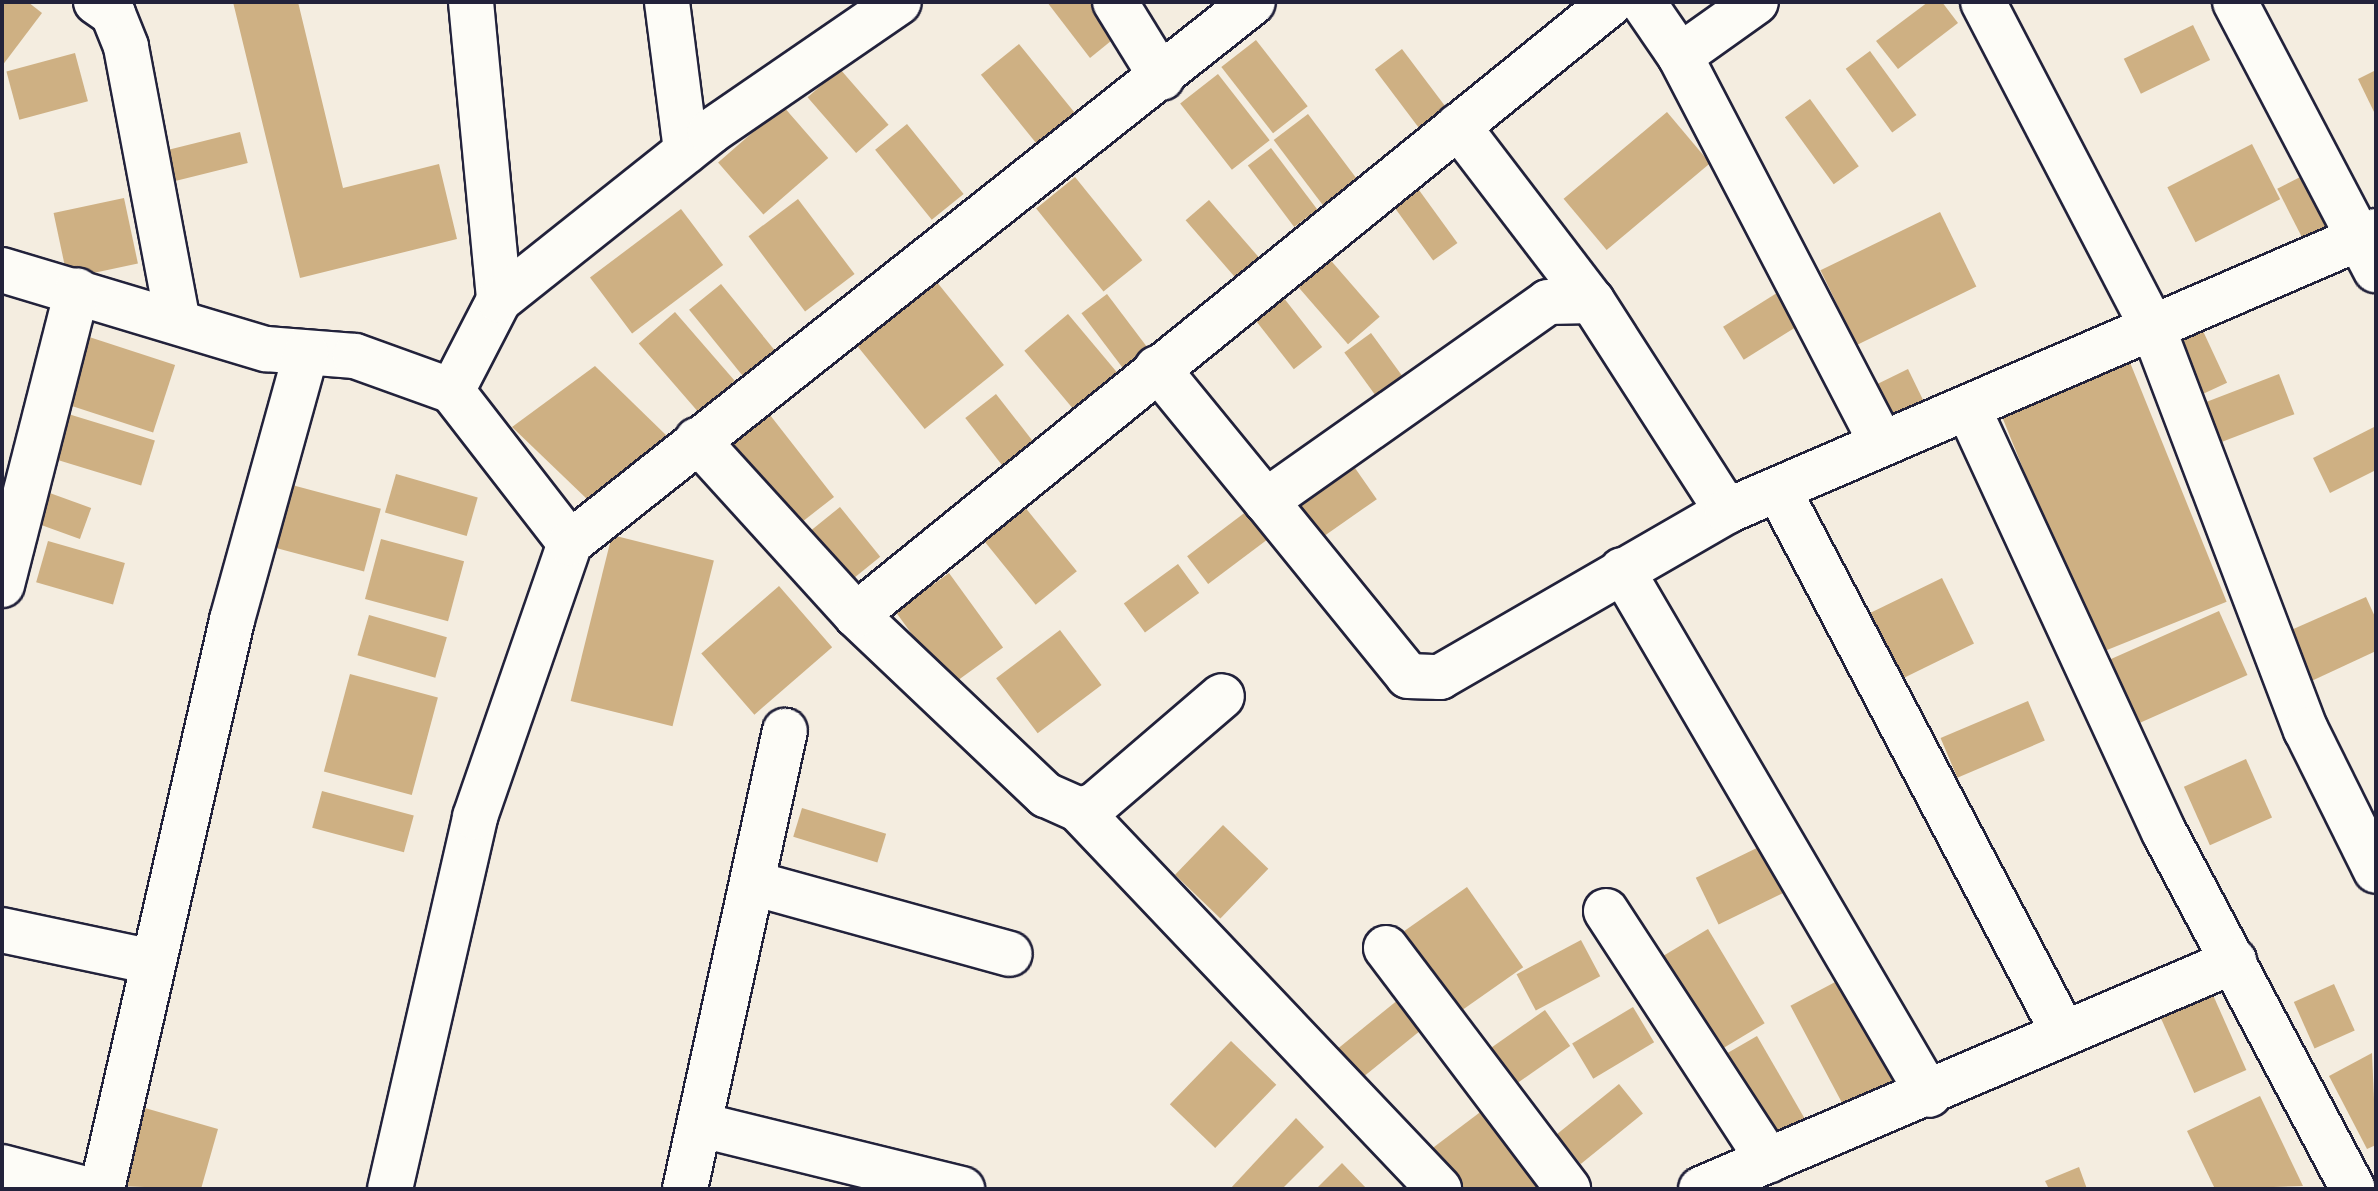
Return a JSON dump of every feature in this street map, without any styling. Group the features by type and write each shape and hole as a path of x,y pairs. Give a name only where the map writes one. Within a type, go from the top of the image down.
{"street":[{"path":"96,2 113,14 126,47 177,317"},
{"path":"471,2 499,300"},
{"path":"667,2 686,151"},
{"path":"452,391 499,300 686,151 899,2"},
{"path":"1115,2 1162,78"},
{"path":"390,1189 475,817 570,543 697,440 1162,78 1253,2"},
{"path":"856,615 1612,2"},
{"path":"1643,2 1680,56 1882,444"},
{"path":"1680,56 1756,2"},
{"path":"1983,2 2153,328 2306,730 2376,871"},
{"path":"1157,368 1408,676 1440,677 1727,511 2153,328 2371,247 2235,2"},
{"path":"1458,126 1592,301 1727,511"},
{"path":"2,270 177,317 266,349 355,356 452,391 570,543"},
{"path":"2,585 9,528 77,290"},
{"path":"1266,501 1548,302 1592,301"},
{"path":"102,1189 232,620 306,353"},
{"path":"1968,408 2164,832 2353,1189"},
{"path":"697,440 856,615 1027,781 1079,810 1439,1189"},
{"path":"1778,489 2064,1034"},
{"path":"1622,570 1929,1095"},
{"path":"1079,810 1095,805 1222,696"},
{"path":"685,1189 756,884 785,731"},
{"path":"756,884 1010,954"},
{"path":"1606,911 1769,1161"},
{"path":"2,930 153,962"},
{"path":"1386,948 1568,1189"},
{"path":"1701,1189 1929,1095 2234,961"},
{"path":"701,1125 962,1189"},
{"path":"2,1167 86,1189"}],"building":[{"path":"2,2 28,2 42,13 2,66"},
{"path":"233,2 298,2 343,188 439,164 457,239 300,278"},
{"path":"1047,2 1098,2 1122,32 1090,58"},
{"path":"1928,2 1942,2 1958,23 1898,69 1876,41"},
{"path":"2193,25 2210,60 2141,94 2124,59"},
{"path":"1256,40 1308,106 1273,133 1221,67"},
{"path":"1019,44 1084,125 1046,156 981,75"},
{"path":"1402,49 1453,116 1425,137 1375,69"},
{"path":"1870,51 1916,115 1892,133 1846,69"},
{"path":"75,53 88,101 19,120 6,71"},
{"path":"840,69 889,125 856,153 808,97"},
{"path":"2376,70 2376,116 2358,79"},
{"path":"1218,74 1270,140 1232,170 1180,104"},
{"path":"1810,99 1859,166 1834,184 1785,117"},
{"path":"783,106 828,158 763,214 718,162"},
{"path":"1667,112 1710,163 1607,250 1564,199"},
{"path":"1308,114 1360,183 1325,209 1274,140"},
{"path":"907,124 964,194 932,220 875,150"},
{"path":"240,132 248,163 165,184 158,153"},
{"path":"2252,144 2280,199 2196,242 2167,187"},
{"path":"1271,148 1317,209 1294,227 1248,165"},
{"path":"2312,171 2338,222 2303,239 2277,189"},
{"path":"1075,177 1142,260 1103,292 1036,208"},
{"path":"1411,179 1457,243 1433,261 1387,197"},
{"path":"124,198 138,264 68,279 54,213"},
{"path":"798,199 855,274 805,311 748,236"},
{"path":"1209,200 1261,260 1237,280 1186,220"},
{"path":"681,209 723,265 632,334 590,278"},
{"path":"1940,212 1976,287 1857,345 1820,270"},
{"path":"1320,248 1380,317 1348,344 1288,276"},
{"path":"936,281 1004,365 925,429 857,345"},
{"path":"721,284 774,350 743,376 689,310"},
{"path":"1276,288 1322,347 1294,369 1248,310"},
{"path":"1785,288 1806,321 1744,360 1723,327"},
{"path":"1107,294 1149,349 1123,368 1081,313"},
{"path":"675,312 735,381 698,412 639,343"},
{"path":"1068,314 1120,376 1076,413 1024,351"},
{"path":"2203,331 2227,383 2196,397 2172,345"},
{"path":"1371,333 1409,385 1382,404 1344,352"},
{"path":"80,334 175,365 153,432 58,402"},
{"path":"2127,355 2227,602 2098,654 1998,407"},
{"path":"595,366 667,436 588,500 512,427"},
{"path":"1908,369 1929,412 1888,432 1867,389"},
{"path":"2279,374 2294,414 2222,442 2206,402"},
{"path":"996,394 1039,449 1008,473 965,418"},
{"path":"65,413 155,440 141,485 51,458"},
{"path":"770,415 834,497 791,530 727,448"},
{"path":"2376,426 2376,470 2330,493 2313,458"},
{"path":"1355,468 1377,499 1320,539 1298,508"},
{"path":"396,474 478,497 467,536 385,512"},
{"path":"292,485 381,509 364,572 275,548"},
{"path":"47,492 91,508 80,539 36,523"},
{"path":"1024,506 1077,571 1036,605 983,539"},
{"path":"840,507 880,557 852,580 811,530"},
{"path":"1247,511 1268,539 1208,584 1187,556"},
{"path":"612,535 714,560 673,726 571,701"},
{"path":"381,539 464,561 448,621 365,599"},
{"path":"48,541 125,563 113,604 36,582"},
{"path":"1178,564 1199,593 1145,633 1124,603"},
{"path":"949,573 1003,647 950,686 896,612"},
{"path":"1942,578 1974,644 1902,679 1870,613"},
{"path":"779,586 832,647 754,715 701,654"},
{"path":"2366,597 2376,619 2376,651 2305,684 2282,634"},
{"path":"2219,611 2247,675 2138,724 2109,660"},
{"path":"369,615 447,637 435,678 357,655"},
{"path":"1060,630 1102,685 1038,733 996,678"},
{"path":"350,674 438,698 412,795 324,772"},
{"path":"2028,701 2045,741 1957,778 1941,738"},
{"path":"2246,759 2272,817 2210,845 2184,787"},
{"path":"322,791 414,816 404,852 312,828"},
{"path":"802,808 886,834 877,862 793,837"},
{"path":"1223,825 1268,869 1220,918 1175,875"},
{"path":"1765,844 1788,891 1719,924 1696,878"},
{"path":"1467,887 1523,967 1460,1011 1404,931"},
{"path":"1708,929 1765,1023 1708,1057 1651,963"},
{"path":"1581,940 1600,976 1536,1010 1517,974"},
{"path":"1839,980 1893,1082 1845,1108 1790,1006"},
{"path":"2334,984 2355,1031 2315,1048 2294,1002"},
{"path":"1404,995 1428,1025 1349,1089 1325,1059"},
{"path":"2213,995 2246,1070 2194,1093 2161,1018"},
{"path":"1633,1007 1654,1042 1593,1079 1572,1044"},
{"path":"1545,1010 1570,1046 1505,1092 1479,1056"},
{"path":"1757,1036 1806,1122 1768,1144 1718,1058"},
{"path":"1231,1041 1276,1085 1215,1148 1170,1104"},
{"path":"2372,1053 2376,1145 2367,1149 2329,1076"},
{"path":"1619,1084 1643,1114 1581,1164 1557,1134"},
{"path":"2260,1096 2303,1186 2215,1189 2187,1131"},
{"path":"138,1106 218,1129 201,1189 116,1186"},
{"path":"1483,1110 1543,1189 1459,1189 1430,1150"},
{"path":"1296,1118 1324,1147 1282,1189 1230,1189"},
{"path":"1342,1163 1367,1189 1316,1189"},
{"path":"2079,1167 2087,1189 2049,1189 2045,1181"}]}
